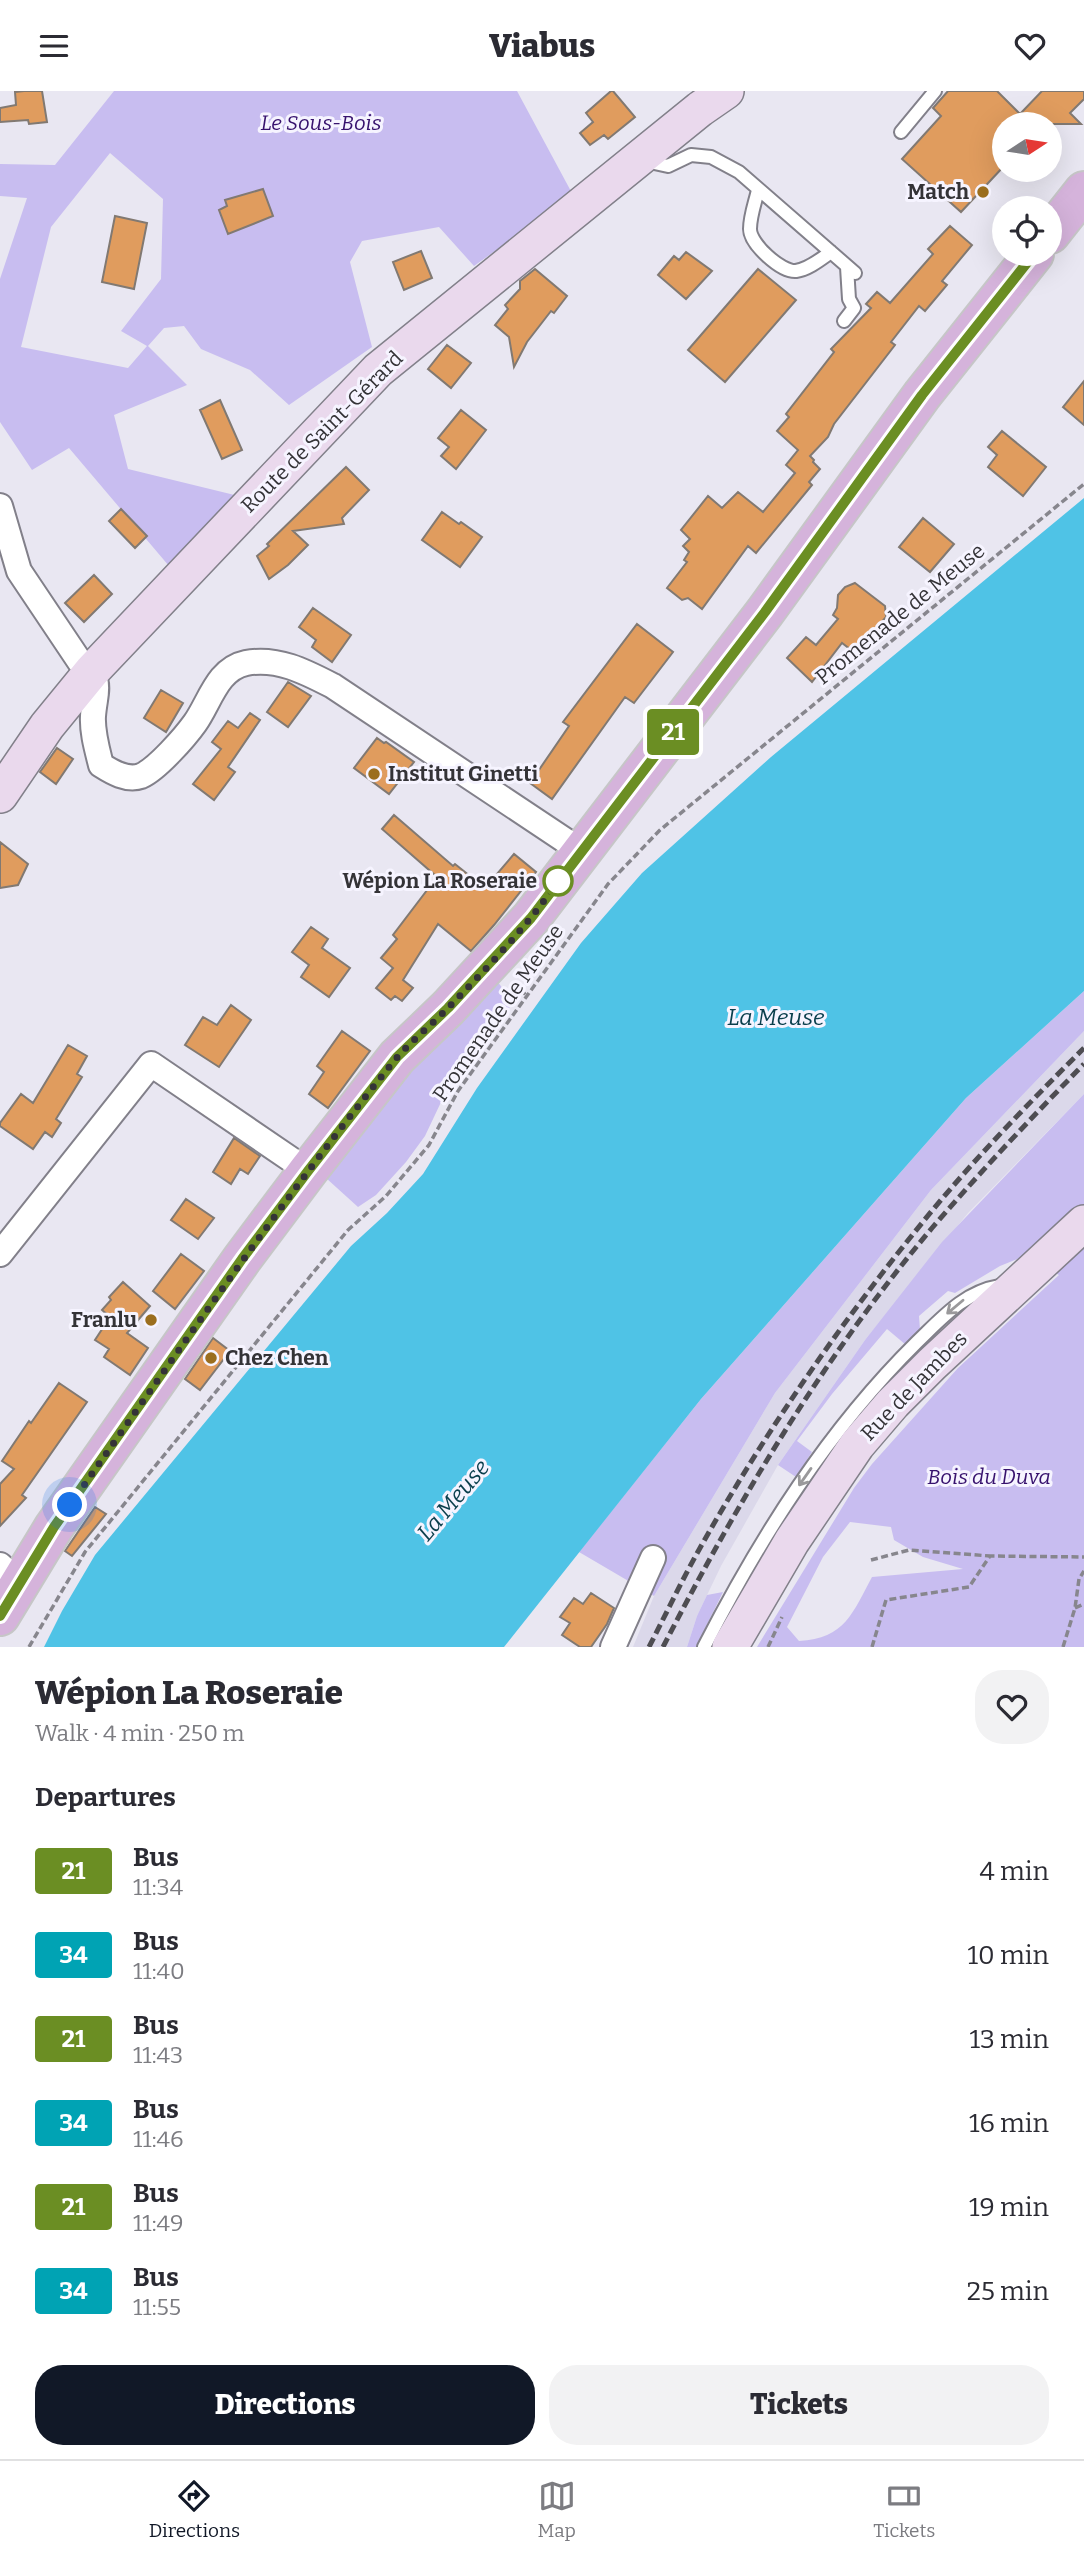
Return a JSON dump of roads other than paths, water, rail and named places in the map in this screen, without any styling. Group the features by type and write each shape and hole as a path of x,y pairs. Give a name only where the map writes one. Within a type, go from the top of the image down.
{"main road":[{"name":"Route de Saint-Gérard","path":"0,795 47,726 92,671 378,370 726,91"},
{"path":"1062,219 1084,191"},
{"path":"0,1616 9,1574 54,1527 308,1171 397,1057 448,1008 531,918 765,612 922,395 1024,266"},
{"name":"Rue de Jambes","path":"730,1647 792,1541 857,1445 893,1403 1084,1223"}],"street":[{"path":"0,506 19,571 80,662 92,671 97,683 94,734 101,765 117,775 140,776 159,763 195,723 226,672 245,663 292,666 333,686 581,851"},
{"path":"0,1254 151,1063 308,1171"},
{"path":"613,1647 653,1558"}],"lane":[{"path":"901,132 935,91"},
{"path":"638,160 668,166 691,155 711,157 738,172 851,270 849,299 854,308 844,321"},
{"path":"758,190 750,230 757,246 785,269 795,271 806,268 831,252"},
{"path":"704,1647 766,1535 807,1473 875,1384 965,1298 995,1287 1017,1284"}],"water":[{"name":"La Meuse","path":"1084,498 1084,991 966,1098 701,1399 504,1647 44,1647 95,1555 351,1246 387,1213 423,1174 477,1088 581,943 642,873 771,757"}],"railway":[{"path":"649,1647 693,1560 750,1463 832,1341 941,1200 1001,1133 1084,1048"},
{"path":"663,1647 753,1483 820,1377 856,1326 950,1207 1084,1064"}],"place":[{"name":"Match","path":"983,192"},
{"name":"Institut Ginetti","path":"374,774"},
{"name":"Wépion La Roseraie","path":"558,881"},
{"name":"Franlu","path":"151,1320"},
{"name":"Chez Chen","path":"211,1358"}],"park label":[{"name":"Le Sous-Bois","path":"321,123"},
{"name":"Bois du Duva","path":"989,1477"}]}
